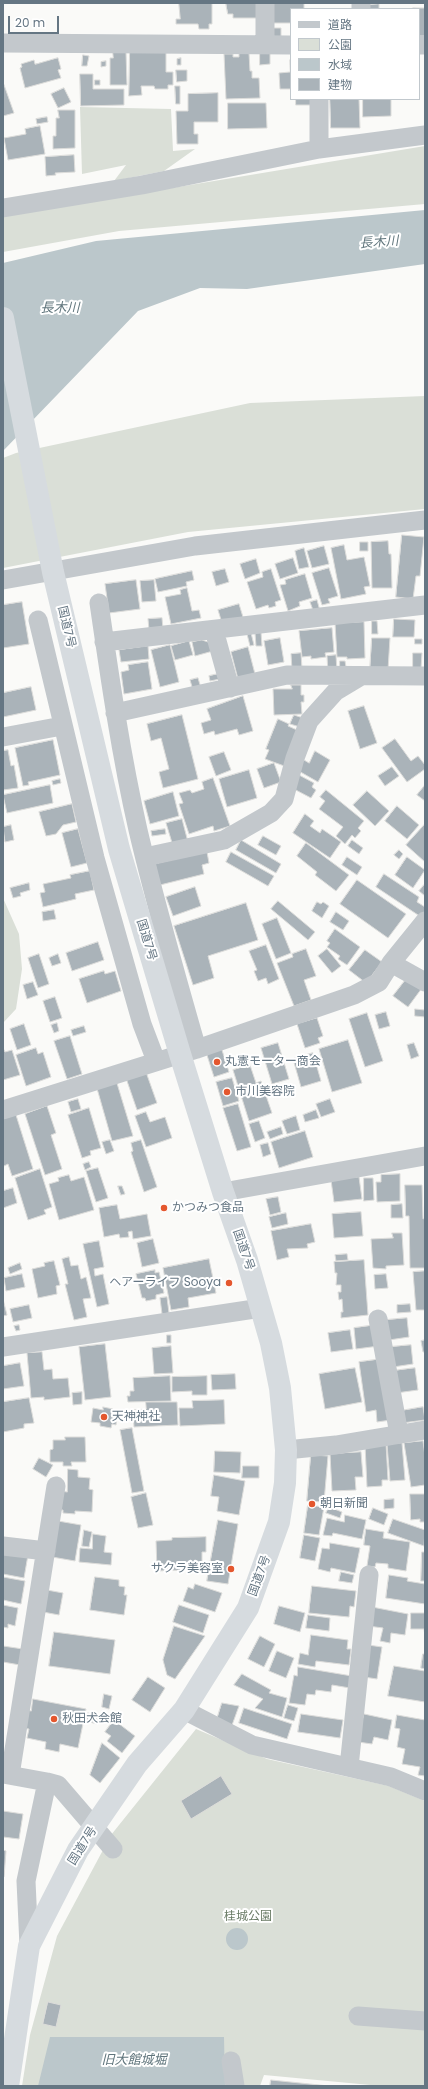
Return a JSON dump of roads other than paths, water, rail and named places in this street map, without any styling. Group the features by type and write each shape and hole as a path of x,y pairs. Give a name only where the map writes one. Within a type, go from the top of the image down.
{"highway":[{"name":"国道7号","path":"3,318 53,572 119,849 188,1051 222,1192 247,1260 271,1343 280,1388 286,1450 285,1483 279,1522 248,1608 184,1710 137,1764 78,1850 29,1946 7,2063 8,2086"}],"street":[{"path":"264,45 265,3"},
{"path":"3,43 290,45"},
{"path":"319,100 319,149"},
{"path":"3,208 142,185 319,149 425,135"},
{"path":"3,580 195,546 425,520"},
{"path":"99,603 115,713 188,1051"},
{"path":"104,642 425,605"},
{"path":"38,620 62,726 97,866 142,1024 156,1061"},
{"path":"214,630 230,688"},
{"path":"115,713 287,675 425,676"},
{"path":"145,857 224,840 271,813 284,799 295,758 309,722 336,691 361,676"},
{"path":"3,737 62,726"},
{"path":"3,1110 188,1051 354,995 379,982 391,963 425,921"},
{"path":"391,963 425,982"},
{"path":"222,1192 425,1156"},
{"path":"3,1347 261,1308"},
{"path":"378,1319 399,1434"},
{"path":"286,1450 336,1445 425,1430"},
{"path":"56,1486 46,1551 6,1774 58,1785 113,1849"},
{"path":"3,1546 46,1551"},
{"path":"348,1767 369,1575"},
{"path":"184,1710 252,1745 391,1777 425,1791"},
{"path":"29,1946 26,1881 47,1782"},
{"path":"358,2016 425,2021"},
{"path":"231,2061 235,2086"}],"water":[{"name":"長木川","path":"425,210 425,264 247,289 200,288 138,311 3,451 3,263 96,241"},
{"path":"237,1928 245,1931 248,1939 245,1947 237,1950 229,1947 226,1939 229,1931"},
{"name":"旧大館城堀","path":"50,2037 224,2037 225,2086 38,2086"}],"place":[{"name":"丸憲モーター商会","path":"217,1062"},
{"name":"市川美容院","path":"227,1092"},
{"name":"かつみつ食品","path":"164,1208"},
{"name":"ヘアーライフ Sooya","path":"229,1283"},
{"name":"天神神社","path":"104,1417"},
{"name":"朝日新聞","path":"312,1504"},
{"name":"サクラ美容室","path":"231,1569"},
{"name":"秋田犬会館","path":"54,1719"}],"park label":[{"name":"桂城公園","path":"248,1917"}]}
